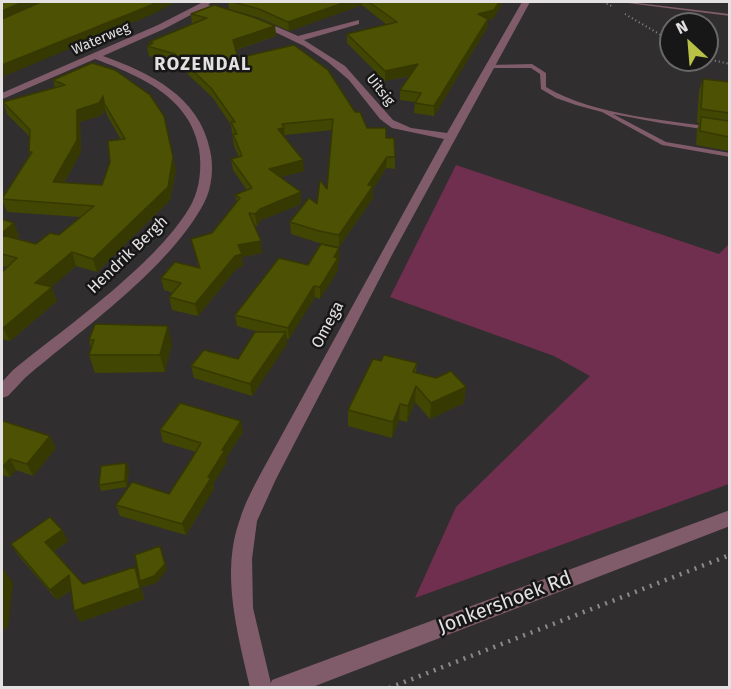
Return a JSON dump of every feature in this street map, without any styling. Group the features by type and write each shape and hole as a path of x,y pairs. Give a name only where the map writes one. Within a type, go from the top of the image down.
{"street":[{"name":"Omega","path":"261,687 243,608 242,559 248,521 267,478 526,2"},
{"name":"Uitsig","path":"205,4 246,17 298,39 350,75 383,115 397,126 451,137"},
{"name":"Waterweg","path":"2,96 161,27 205,4"},
{"path":"298,39 356,22"},
{"name":"Hendrik Bergh","path":"2,392 19,374 160,250 187,219 203,191 205,146 194,119 184,105 160,85 133,69 95,56"},
{"name":"Jonkershoek Rd","path":"280,687 729,518"}],"lane":[{"path":"622,2 729,15"},
{"path":"490,67 532,66 543,73 543,88 547,92 597,108 652,120 729,131"},
{"path":"597,108 664,144 729,155"}],"path":[{"path":"603,2 659,34"},
{"path":"389,687 729,555"}],"shaded area":[{"path":"456,165 719,254 729,244 729,484 415,598 456,507 590,376 554,356 390,297"}],"building":[{"path":"2,2 23,2 2,11"},
{"path":"41,2 157,2 2,65 2,19"},
{"path":"233,2 346,2 288,22 259,9"},
{"path":"369,2 499,2 494,10 478,14 488,19 434,106 415,103 421,93 400,90 418,64 385,71 347,34 397,22"},
{"path":"214,5 275,26 233,40 238,58 294,45 328,70 355,112 360,112 367,128 386,128 386,138 394,138 395,157 387,157 368,185 373,186 339,235 319,231 290,222 309,198 317,204 320,180 327,189 333,119 282,124 284,128 278,129 303,160 269,169 301,192 260,209 255,214 249,213 261,241 238,245 242,254 235,256 195,304 169,297 181,283 161,278 175,262 200,268 191,239 212,233 240,198 235,195 252,188 231,159 242,156 233,134 237,134 231,122 235,122 211,88 175,54 147,46 153,43 149,42 207,18 191,14"},
{"path":"92,63 115,70 150,95 164,116 173,157 168,187 93,259 72,252 35,283 52,287 3,328 2,272 17,258 2,254 2,235 36,244 50,233 59,235 94,206 2,199 32,152 29,152 30,130 3,102 65,85 53,80","holes":["103,96 104,103 125,139 108,141 110,162 102,185 53,182 77,140 77,110 99,103"]},
{"path":"703,79 729,82 729,113 701,109"},
{"path":"701,117 729,121 729,137 700,131"},
{"path":"2,219 14,223 2,233"},
{"path":"321,244 339,248 334,257 338,258 320,287 314,286 288,328 235,315 279,258 308,265"},
{"path":"95,324 168,326 160,355 89,355 94,340 89,340"},
{"path":"255,332 286,332 250,384 191,366 204,350 238,359"},
{"path":"384,355 417,363 413,372 436,378 451,371 466,387 431,403 416,386 408,406 400,404 393,422 348,410 373,359 381,361"},
{"path":"180,403 241,421 222,450 225,450 208,477 211,478 182,524 116,505 132,482 169,494 191,460 201,443 160,430"},
{"path":"3,421 50,436 27,464 10,459 3,466"},
{"path":"126,463 125,481 99,485 101,466"},
{"path":"50,517 62,530 45,542 83,584 135,567 140,588 74,611 69,575 50,590 11,544"},
{"path":"160,546 165,564 154,576 140,581 135,555"}],"district":[{"name":"ROZENDAL","path":"203,65"}]}
